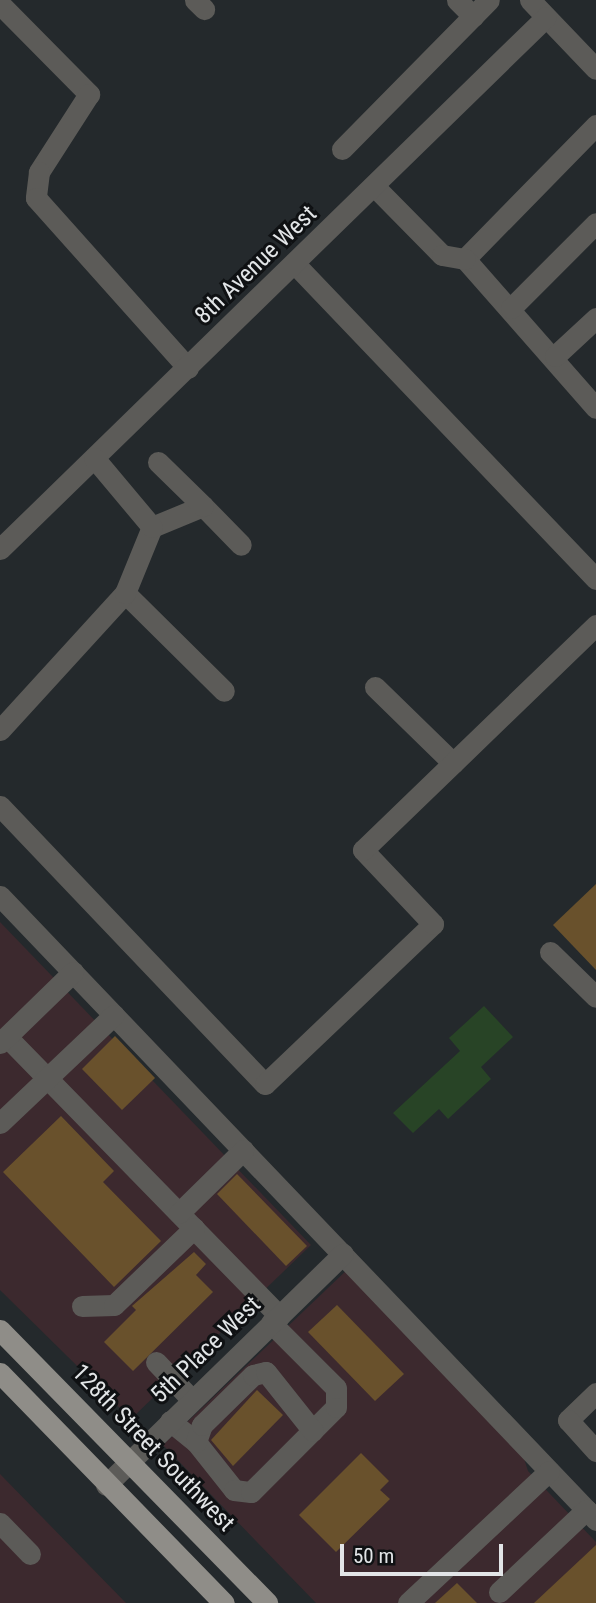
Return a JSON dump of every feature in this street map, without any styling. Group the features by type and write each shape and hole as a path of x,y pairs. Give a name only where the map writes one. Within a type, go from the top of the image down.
{"main road":[{"name":"128th Street Southwest","path":"0,1330 131,1460 267,1603"},
{"path":"0,1373 106,1485 224,1603"}],"street":[{"path":"457,0 473,16"},
{"path":"342,149 489,0"},
{"path":"530,0 596,69"},
{"path":"0,4 89,94 38,173 36,198 188,368"},
{"name":"8th Avenue West","path":"0,548 547,17"},
{"path":"465,259 596,125"},
{"path":"374,186 442,254 465,259 555,356 596,408"},
{"path":"511,308 596,223"},
{"path":"295,264 596,579"},
{"path":"555,356 596,318"},
{"path":"94,458 152,527"},
{"path":"158,462 241,545"},
{"path":"0,730 125,593 152,527 203,506"},
{"path":"125,593 224,691"},
{"path":"0,806 265,1084 433,924 363,850 596,625"},
{"path":"375,687 453,764"},
{"path":"0,896 591,1515 499,1592"},
{"path":"550,952 596,997"},
{"path":"73,972 3,1040 47,1079 186,1221 335,1388 337,1407 251,1492 234,1490 196,1442 170,1421"},
{"path":"0,1123 114,1015"},
{"path":"82,1306 114,1305 243,1150"},
{"name":"5th Place West","path":"106,1485 343,1254"},
{"path":"156,1363 192,1400"},
{"path":"196,1442 210,1417 253,1375 267,1372 313,1431"},
{"path":"596,1393 568,1420 596,1451"},
{"path":"408,1603 549,1471"},
{"path":"4,1536 30,1554"}],"shaded area":[{"path":"0,922 311,1245 131,1419 0,1290"},
{"path":"350,1267 519,1443 528,1471 596,1542 596,1603 316,1603 163,1445"},
{"path":"0,1474 126,1603 0,1603"}],"green space":[{"path":"484,1006 513,1037 481,1067 491,1079 448,1119 439,1109 413,1133 393,1113 460,1051 449,1038"}],"building":[{"path":"596,884 596,970 553,925"},
{"path":"115,1036 155,1078 122,1110 82,1069"},
{"path":"61,1116 114,1171 103,1182 161,1241 114,1287 3,1172"},
{"path":"237,1174 307,1246 286,1266 217,1194"},
{"path":"194,1252 206,1264 196,1275 213,1292 133,1371 104,1342 136,1310 132,1306"},
{"path":"337,1305 404,1374 375,1401 308,1332"},
{"path":"257,1390 283,1415 233,1466 211,1440"},
{"path":"361,1453 389,1481 380,1490 390,1499 336,1552 299,1515"},
{"path":"596,1545 596,1603 534,1603"},
{"path":"457,1583 477,1603 435,1603"}]}
